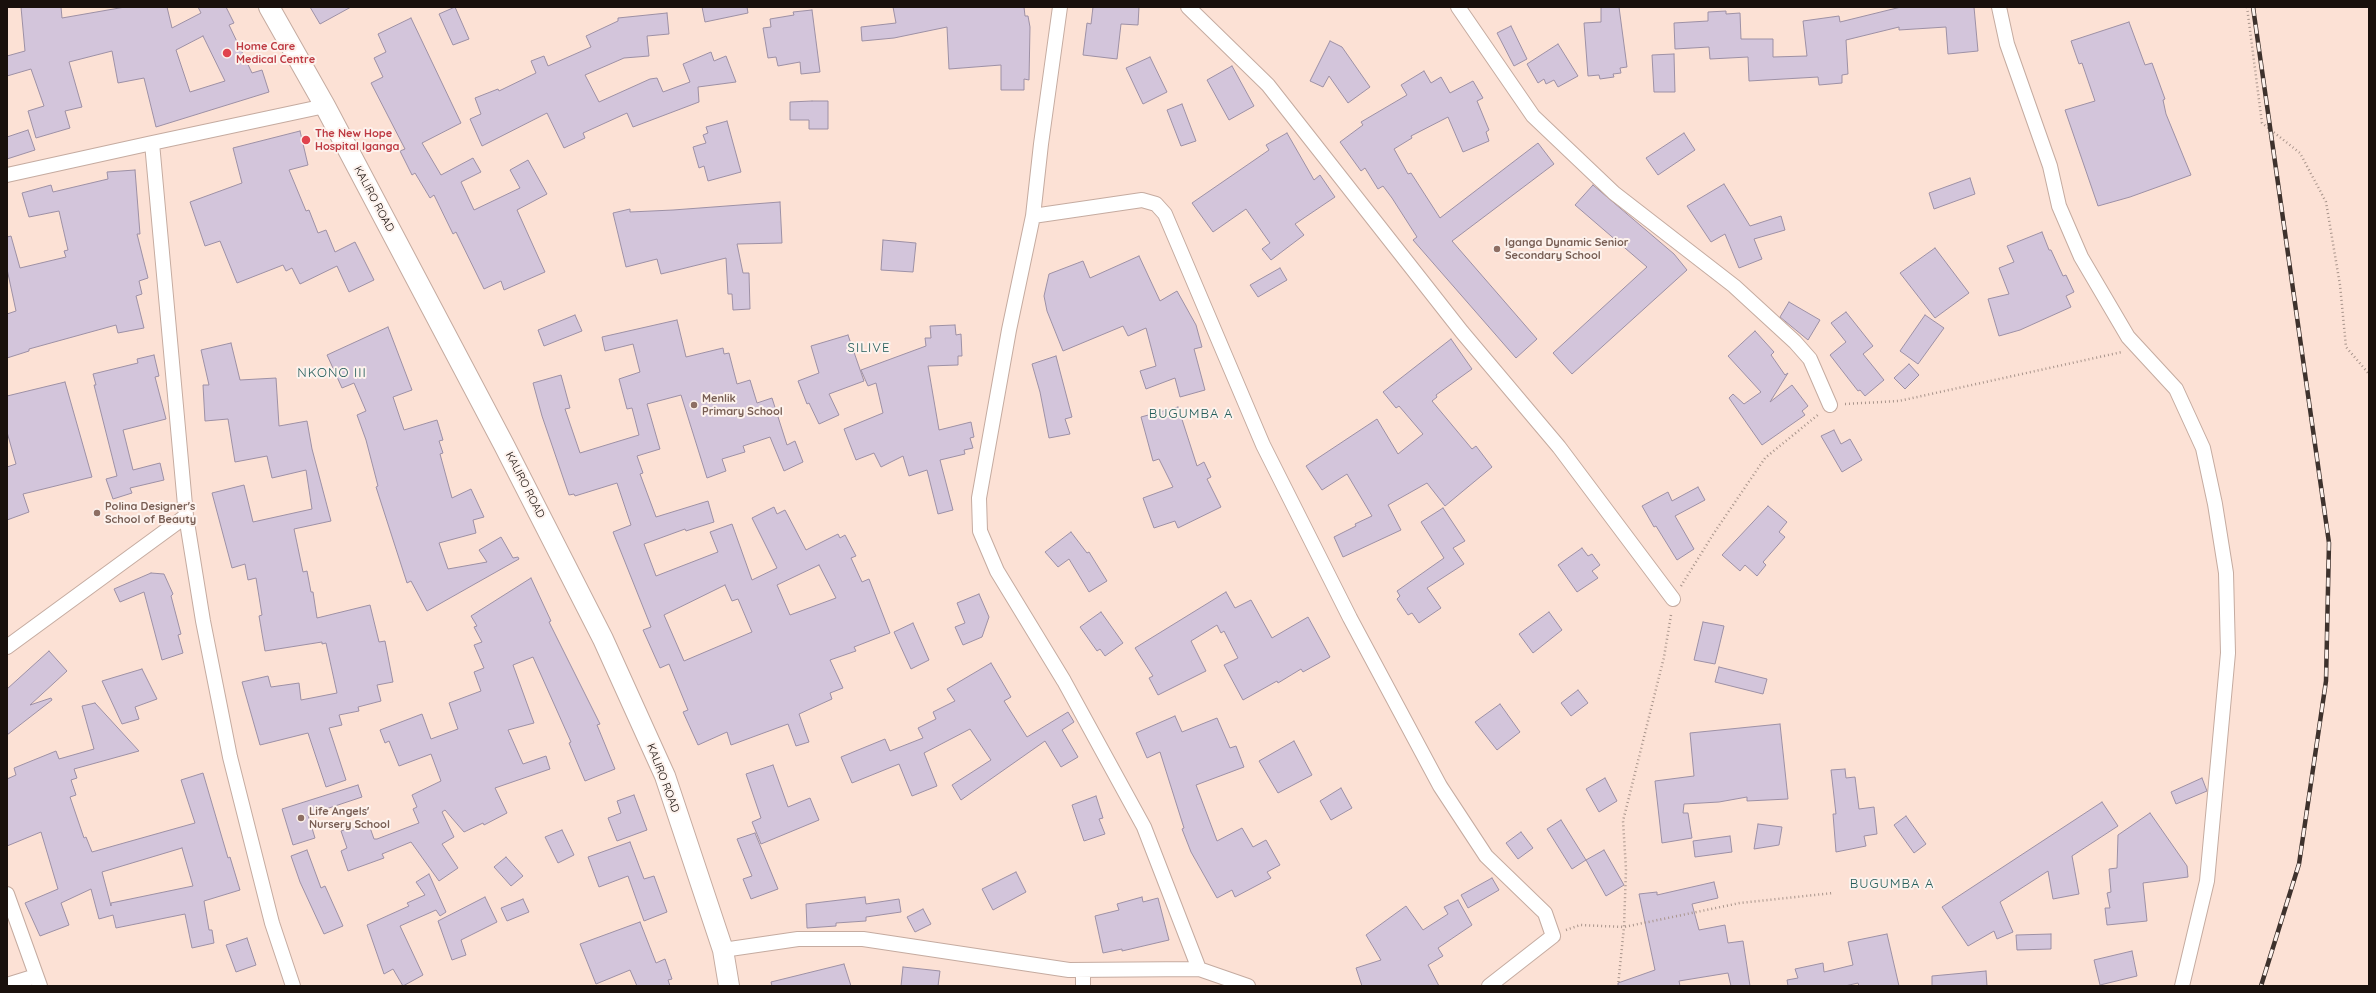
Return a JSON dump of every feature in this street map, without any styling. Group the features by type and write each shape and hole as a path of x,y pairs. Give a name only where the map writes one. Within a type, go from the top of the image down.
{"main road":[{"name":"KALIRO ROAD","path":"269,7 325,106 504,445 603,639 665,776 723,950 729,986"}],"street":[{"path":"1060,7 1041,144 1033,216 979,498 980,532 997,571 1064,681 1144,827 1199,969"},
{"path":"1188,7 1268,85 1462,332 1559,447 1673,599"},
{"path":"1458,7 1532,116 1614,193 1734,286 1795,342 1810,359 1830,404"},
{"path":"1999,7 2007,44 2050,166 2059,206 2080,257 2128,337 2176,389 2203,448 2215,504 2226,573 2228,653 2208,881 2182,986"},
{"path":"7,175 325,106"},
{"path":"152,143 186,516 203,621 230,757 272,923 293,986"},
{"path":"1033,216 1142,200 1156,204 1165,214 1263,445 1350,618 1440,786 1486,856 1545,913 1553,936 1488,986"},
{"path":"7,647 186,516"},
{"path":"7,894 38,981 7,985"},
{"path":"723,950 798,939 864,939 1083,970 1199,969 1248,986"},
{"path":"1083,970 1083,986"}],"path":[{"path":"2247,7 2262,123 2300,153 2326,202 2340,285 2346,347 2369,374"},
{"path":"1618,986 1624,927 1626,869 1623,821 1664,657 1673,599 1714,533 1765,458 1830,404 1899,401 2140,349"},
{"path":"1553,936 1580,924 1624,927 1740,904 1833,893"}],"building":[{"path":"21,7 61,7 62,18 125,7 167,7 172,28 201,13 198,7 226,7 234,23 229,25 252,73 262,70 269,92 156,127 144,78 118,83 112,51 69,62 82,107 65,111 70,128 36,138 28,111 44,106 31,69 7,76 7,56 25,51","holes":["203,36 225,81 190,92 176,50"]},
{"path":"310,7 351,7 320,24"},
{"path":"455,7 469,39 453,45 439,14"},
{"path":"702,7 747,7 748,13 705,22"},
{"path":"893,7 1024,7 1025,16 1028,16 1030,27 1029,80 1024,79 1024,90 1001,90 1001,65 949,69 947,27 894,38 862,41 861,27 896,23"},
{"path":"1093,7 1139,7 1138,25 1121,24 1117,59 1083,55 1087,23 1091,24"},
{"path":"1601,7 1619,7 1627,67 1620,68 1621,73 1613,74 1614,77 1600,79 1599,75 1588,76 1584,23 1601,22"},
{"path":"1901,7 1974,7 1978,51 1948,54 1946,27 1899,30 1899,27 1846,40 1848,74 1842,75 1842,83 1819,85 1818,77 1749,81 1748,57 1710,59 1709,47 1675,49 1674,23 1708,21 1708,12 1726,11 1726,14 1740,13 1741,39 1773,39 1773,57 1807,56 1803,21 1839,16 1840,22"},
{"path":"812,10 820,72 801,74 800,62 778,66 776,57 768,58 763,28 771,27 770,19 794,15 793,12"},
{"path":"667,13 669,34 647,36 649,56 624,58 585,75 599,102 650,79 657,78 663,92 690,82 683,64 711,52 714,61 726,56 736,82 698,87 699,102 633,127 627,113 583,133 585,138 564,148 547,113 482,146 470,119 481,114 475,98 498,89 499,91 536,73 531,61 544,56 548,66 591,47 586,36 618,21 618,18"},
{"path":"411,18 461,123 422,143 441,175 473,158 481,172 461,182 474,210 520,188 510,170 528,160 547,194 517,210 545,272 504,290 501,281 484,289 456,232 453,234 434,195 430,198 415,173 412,175 400,151 405,149 371,83 383,77 374,58 386,52 378,34"},
{"path":"2129,22 2145,65 2152,63 2165,99 2163,100 2166,114 2191,175 2130,197 2098,206 2065,110 2095,101 2082,63 2079,64 2071,41"},
{"path":"1511,26 1527,59 1514,66 1497,33"},
{"path":"1330,41 1342,47 1370,87 1348,103 1329,76 1323,87 1310,81"},
{"path":"1558,44 1578,76 1558,87 1554,80 1546,84 1544,79 1538,83 1527,64"},
{"path":"1674,54 1675,92 1654,92 1652,55"},
{"path":"1150,57 1167,92 1143,104 1126,68"},
{"path":"1232,66 1254,106 1229,120 1207,80"},
{"path":"1424,71 1431,83 1441,77 1450,93 1473,81 1483,98 1477,101 1489,130 1486,132 1489,141 1463,152 1448,117 1411,136 1412,138 1394,149 1408,174 1411,173 1440,218 1538,143 1554,164 1452,241 1537,339 1516,358 1413,240 1417,237 1383,186 1378,189 1365,168 1361,171 1340,142 1363,125 1361,122 1407,95 1401,85"},
{"path":"828,101 828,129 809,129 809,120 790,120 790,102"},
{"path":"1182,104 1196,141 1181,146 1167,110"},
{"path":"727,121 741,172 708,181 704,166 699,168 693,147 706,143 703,135 708,133 706,127"},
{"path":"28,130 35,150 7,159 7,137"},
{"path":"300,131 308,165 289,170 306,211 309,210 318,233 326,230 335,252 355,242 374,280 349,292 337,266 300,284 292,268 286,271 283,265 237,283 220,241 205,246 190,202 242,183 233,148"},
{"path":"1287,133 1314,180 1320,175 1335,197 1295,224 1304,235 1271,260 1262,249 1270,243 1246,209 1213,232 1192,203 1269,150 1266,145"},
{"path":"1684,133 1695,150 1658,175 1646,158"},
{"path":"135,170 140,234 137,234 148,278 139,281 142,294 136,296 144,328 118,333 116,325 29,349 29,351 7,358 7,314 16,311 7,269 7,237 11,236 20,268 66,257 64,251 68,250 59,211 29,217 22,193 51,185 53,192 108,179 107,172"},
{"path":"1970,178 1975,194 1934,209 1929,193"},
{"path":"1724,184 1750,226 1781,216 1785,230 1754,239 1762,259 1739,268 1725,234 1711,242 1687,206"},
{"path":"1593,185 1674,254 1687,270 1572,374 1553,353 1647,267 1575,205"},
{"path":"780,202 782,243 737,244 743,273 749,273 750,309 733,310 732,294 728,294 726,258 661,274 657,259 626,267 613,213 630,209 630,212 673,210"},
{"path":"2042,232 2049,250 2051,250 2063,276 2066,275 2074,292 2066,296 2071,307 2020,330 1999,336 1988,299 2009,294 1999,268 2014,262 2007,246"},
{"path":"883,240 916,243 913,272 881,270"},
{"path":"1935,248 1969,293 1935,318 1900,273"},
{"path":"1139,256 1160,301 1177,291 1196,325 1202,347 1194,349 1205,390 1180,397 1175,378 1146,389 1140,371 1156,366 1146,328 1128,336 1123,326 1063,351 1047,311 1044,296 1049,274 1083,261 1090,278"},
{"path":"1280,268 1287,280 1258,297 1250,285"},
{"path":"1789,302 1820,320 1808,340 1780,317"},
{"path":"1846,312 1873,346 1863,354 1884,380 1865,396 1860,390 1858,391 1830,355 1846,342 1831,323"},
{"path":"575,315 582,331 544,346 538,330"},
{"path":"1925,315 1944,328 1918,364 1900,351"},
{"path":"677,320 686,357 723,348 724,354 729,353 737,384 750,380 757,403 772,398 787,445 795,441 803,462 784,471 770,437 743,446 745,452 722,459 726,471 707,478 681,395 647,404 660,449 637,456 643,473 640,474 656,517 708,501 714,522 686,531 685,529 644,544 656,576 718,552 710,532 732,524 752,580 777,568 752,518 774,507 777,514 785,510 806,550 838,534 840,538 845,535 856,556 851,558 862,582 869,579 890,633 854,647 856,651 830,660 843,688 830,693 832,699 799,714 809,742 796,746 788,724 731,745 727,732 698,745 683,712 688,710 669,664 660,668 643,630 651,627 613,532 631,525 617,483 575,496 574,494 569,495 542,416 533,383 561,375 570,408 565,409 580,453 639,435 632,408 627,409 619,379 640,372 633,344 605,351 602,337","holes":["819,565 836,598 790,615 777,585","725,585 732,601 738,599 752,632 684,661 664,615"]},
{"path":"955,325 956,335 961,334 962,356 958,356 958,365 928,366 939,430 971,422 974,437 970,438 973,448 964,450 965,454 940,460 953,510 938,514 927,470 909,476 903,456 881,467 874,453 856,460 844,429 883,413 876,383 868,386 861,370 926,346 925,338 931,338 930,326"},
{"path":"388,327 412,390 393,397 404,430 437,420 443,440 439,441 443,453 440,454 452,498 471,489 484,517 473,520 476,533 439,543 448,569 487,562 479,550 501,537 513,558 518,557 519,559 427,611 411,581 407,583 376,487 378,486 366,440 357,415 366,411 354,383 342,388 327,355"},
{"path":"1755,331 1774,352 1771,355 1785,375 1788,373 1770,402 1792,385 1808,406 1802,411 1805,415 1762,445 1729,398 1733,394 1744,404 1761,392 1728,356"},
{"path":"848,335 864,381 829,394 839,415 819,424 809,403 807,404 798,381 819,373 811,346"},
{"path":"1451,339 1472,369 1436,395 1437,397 1432,401 1472,449 1476,446 1492,467 1445,506 1427,483 1388,505 1401,530 1343,557 1334,537 1356,526 1355,524 1372,516 1347,474 1322,490 1306,466 1377,419 1398,454 1423,434 1399,406 1396,408 1383,392"},
{"path":"231,343 240,380 276,378 279,426 307,421 312,449 331,521 294,529 303,572 307,571 311,592 313,592 317,618 370,605 379,642 385,641 393,682 377,685 381,701 358,707 359,711 339,715 342,725 329,728 346,780 326,787 308,733 260,745 242,682 268,676 271,687 299,683 301,700 337,693 326,643 322,644 322,642 265,651 259,616 262,615 256,578 248,580 245,564 232,568 212,493 244,485 253,522 312,509 306,470 272,478 267,456 235,462 228,419 205,421 203,385 209,385 201,350"},
{"path":"154,355 159,376 155,377 166,419 123,430 133,470 160,463 164,480 130,488 132,493 113,499 106,479 117,476 94,385 96,385 93,374 138,363 137,359"},
{"path":"1056,356 1072,417 1065,419 1070,434 1049,438 1040,392 1032,364"},
{"path":"1909,364 1919,375 1905,389 1894,378"},
{"path":"65,382 92,477 23,494 29,512 7,520 7,467 16,464 7,432 7,396"},
{"path":"1178,407 1197,466 1204,462 1211,477 1207,479 1221,507 1178,528 1175,521 1154,528 1143,498 1173,487 1159,459 1153,461 1141,417"},
{"path":"1834,430 1841,444 1850,439 1862,460 1842,472 1821,436"},
{"path":"1698,487 1705,500 1675,516 1694,549 1677,560 1656,526 1654,527 1642,506 1668,492 1672,501"},
{"path":"1768,506 1787,522 1779,532 1785,537 1763,562 1766,565 1757,576 1745,565 1740,571 1722,555"},
{"path":"1443,508 1465,541 1453,548 1464,564 1427,588 1441,608 1419,623 1412,613 1408,615 1397,599 1400,596 1397,591 1444,558 1421,522"},
{"path":"1071,532 1087,553 1089,552 1107,581 1089,592 1069,559 1058,567 1045,552"},
{"path":"1582,548 1588,556 1592,554 1600,565 1592,571 1598,578 1577,592 1558,565"},
{"path":"151,573 164,574 173,594 171,596 181,634 178,635 183,653 162,660 144,592 120,602 114,589"},
{"path":"531,578 551,621 549,622 600,724 597,725 615,769 585,781 569,743 571,742 533,657 513,665 534,723 508,730 523,764 546,756 550,769 495,788 507,813 484,825 483,823 464,832 445,810 442,812 454,837 442,844 458,868 439,881 411,842 382,854 384,858 348,871 341,851 347,848 341,831 368,822 374,839 377,839 419,823 413,809 417,807 412,795 441,781 431,754 399,766 389,741 385,743 380,730 422,714 431,739 458,729 449,703 481,691 474,672 484,668 474,645 482,642 474,627 477,626 471,616"},
{"path":"1226,592 1235,608 1251,600 1272,638 1308,617 1330,657 1303,672 1301,669 1278,683 1277,681 1243,700 1224,665 1238,658 1224,631 1221,633 1217,625 1191,641 1206,671 1158,695 1149,678 1153,676 1135,648"},
{"path":"979,594 989,617 982,637 963,645 955,627 965,623 957,603"},
{"path":"1101,612 1123,643 1105,656 1100,649 1097,651 1080,627"},
{"path":"1549,612 1562,630 1533,653 1519,634"},
{"path":"1703,622 1724,626 1715,664 1694,660"},
{"path":"913,623 929,660 911,669 894,632"},
{"path":"49,651 67,671 30,705 51,698 52,700 7,735 7,689"},
{"path":"991,663 1011,697 1004,701 1027,737 1068,712 1074,722 1062,730 1078,757 1061,767 1045,741 961,800 952,785 991,760 970,729 924,753 937,786 912,796 899,764 852,783 841,757 885,739 890,751 923,738 918,728 936,719 933,712 955,701 947,689"},
{"path":"1719,667 1767,679 1763,694 1715,682"},
{"path":"142,669 157,699 135,707 139,719 122,724 102,681"},
{"path":"1578,690 1588,703 1571,716 1561,703"},
{"path":"95,703 139,751 74,769 77,778 71,780 76,795 70,797 84,838 86,837 92,852 195,823 181,780 203,773 228,858 230,857 240,890 204,901 209,930 212,930 214,943 192,948 185,914 116,928 113,915 99,919 91,889 61,903 69,925 40,936 25,903 58,889 41,832 7,846 7,779 16,775 14,768 56,751 59,759 94,749 82,706","holes":["182,848 193,886 111,903 111,906 102,872"]},
{"path":"1500,704 1520,732 1497,750 1475,722"},
{"path":"1175,716 1182,732 1217,718 1230,748 1236,746 1244,767 1196,785 1217,841 1242,828 1253,847 1266,840 1280,865 1267,872 1271,878 1235,897 1232,890 1217,898 1191,852 1182,829 1184,828 1160,752 1147,758 1136,733"},
{"path":"1780,724 1788,799 1747,801 1747,797 1719,802 1684,804 1683,813 1688,813 1692,838 1662,843 1655,781 1694,776 1690,733"},
{"path":"1294,741 1312,775 1278,793 1259,761"},
{"path":"773,765 788,807 810,798 819,820 761,844 752,822 761,818 746,774"},
{"path":"1845,769 1846,778 1855,777 1859,809 1874,807 1877,834 1864,836 1866,846 1836,852 1833,814 1836,814 1831,770"},
{"path":"1605,778 1617,801 1599,812 1586,789"},
{"path":"2202,778 2207,791 2176,804 2171,792"},
{"path":"358,785 362,797 308,815 315,838 293,845 282,809"},
{"path":"1341,788 1352,808 1331,820 1320,801"},
{"path":"634,795 647,830 617,841 608,818 621,813 617,801"},
{"path":"1096,796 1103,818 1099,819 1105,834 1084,841 1072,805"},
{"path":"2102,802 2118,826 2072,856 2079,894 2053,899 2048,871 2000,902 2013,932 1997,939 1994,931 1968,946 1942,907"},
{"path":"2150,813 2187,866 2188,877 2143,883 2147,921 2107,925 2105,908 2110,908 2107,893 2111,892 2109,869 2117,868 2118,835"},
{"path":"1906,816 1926,844 1914,853 1894,825"},
{"path":"1561,820 1586,860 1572,869 1547,829"},
{"path":"1758,824 1782,827 1779,845 1754,849"},
{"path":"562,830 574,855 558,863 545,837"},
{"path":"1521,832 1533,848 1518,859 1506,843"},
{"path":"755,833 778,889 751,899 743,879 752,876 737,839"},
{"path":"1730,836 1732,852 1695,857 1693,841"},
{"path":"630,842 644,879 654,876 667,912 644,921 628,876 599,887 588,857"},
{"path":"307,850 321,888 325,886 343,926 324,934 300,882 291,856"},
{"path":"1604,850 1624,885 1606,896 1586,860"},
{"path":"506,857 523,876 511,886 494,867"},
{"path":"1016,872 1026,892 993,910 982,889"},
{"path":"429,874 446,912 440,916 436,910 400,926 423,975 403,986 393,969 384,974 367,925 409,906 407,903 425,895 416,882"},
{"path":"1492,878 1499,890 1468,908 1461,895"},
{"path":"1714,882 1718,898 1692,904 1699,930 1725,925 1728,943 1743,941 1750,986 1731,986 1728,973 1679,981 1680,986 1618,986 1618,983 1655,970 1639,894 1657,892 1657,895"},
{"path":"485,897 497,922 461,940 466,955 452,960 438,921"},
{"path":"865,897 866,904 899,899 901,912 866,917 866,921 836,923 836,926 807,928 806,904"},
{"path":"1142,897 1143,902 1158,898 1169,940 1122,951 1122,949 1103,953 1095,916 1119,910 1117,904"},
{"path":"523,899 529,912 507,921 501,908"},
{"path":"1458,900 1472,925 1438,948 1443,956 1428,965 1439,986 1362,986 1356,968 1381,960 1366,935 1406,906 1423,930 1448,914 1444,907"},
{"path":"923,909 931,924 915,932 907,917"},
{"path":"640,922 656,963 665,959 672,979 668,980 670,986 637,986 630,970 596,984 580,944"},
{"path":"1887,934 1899,986 1859,986 1858,983 1845,986 1788,986 1787,980 1798,978 1795,969 1823,963 1824,972 1853,965 1848,942"},
{"path":"2051,934 2051,949 2017,950 2016,935"},
{"path":"247,938 256,965 236,972 226,945"},
{"path":"2132,951 2137,976 2100,985 2094,960"},
{"path":"844,964 851,986 772,986 771,982"},
{"path":"903,967 940,971 938,986 901,986"},
{"path":"1986,971 1987,986 1932,986 1932,976"}],"railway":[{"path":"2253,7 2329,543 2326,681 2299,864 2261,986"}],"place":[{"name":"Home Care Medical Centre","path":"227,53"},
{"name":"The New Hope Hospital Iganga","path":"306,140"},
{"name":"Iganga Dynamic Senior Secondary School","path":"1497,249"},
{"name":"Menlik Primary School","path":"694,405"},
{"name":"Polina Designer's School of Beauty","path":"97,513"},
{"name":"Life Angels' Nursery School","path":"301,818"}],"district":[{"name":"SILIVE","path":"869,348"},
{"name":"NKONO III","path":"332,373"},
{"name":"BUGUMBA A","path":"1191,414"},
{"name":"BUGUMBA A","path":"1892,884"}]}
